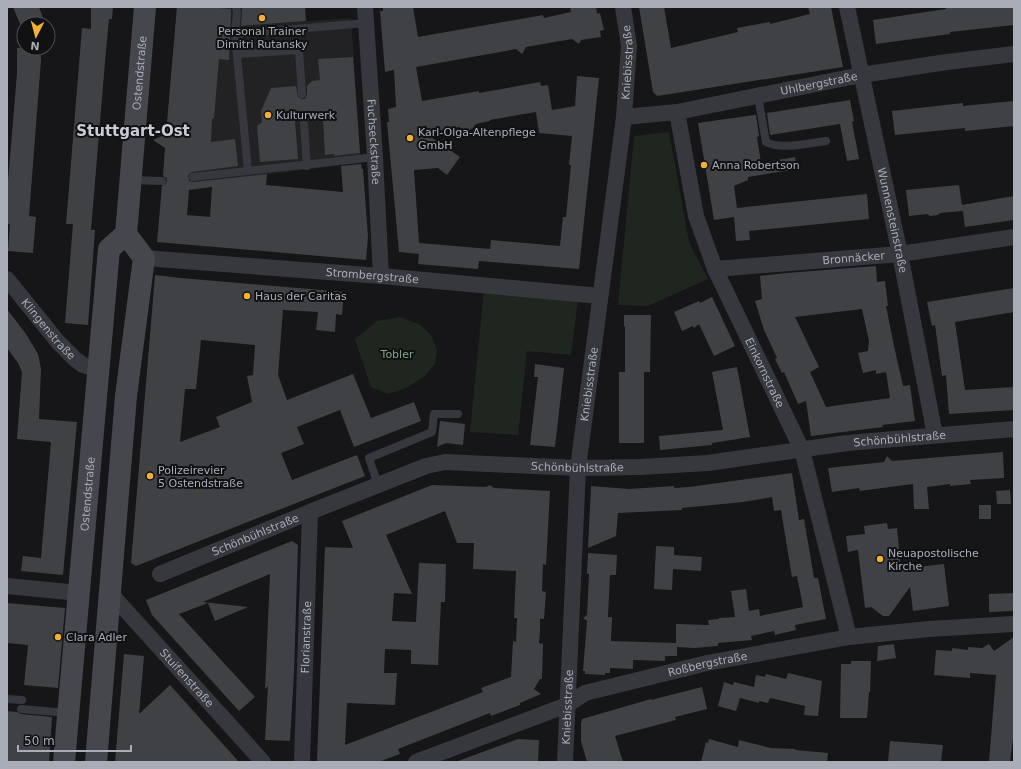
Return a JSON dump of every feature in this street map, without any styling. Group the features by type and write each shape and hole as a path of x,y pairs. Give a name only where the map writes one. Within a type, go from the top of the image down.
{"street":[{"name":"Ostendstraße","path":"64,762 109,249 126,234 134,128 146,7"},
{"name":"Fuchseckstraße","path":"365,7 381,276"},
{"name":"Kniebisstraße","path":"565,762 578,468 624,117 629,46 623,7"},
{"name":"Wunnensteinstraße","path":"847,7 900,254 935,435"},
{"name":"Uhlbergstraße","path":"624,117 677,112 861,75 1014,54"},
{"name":"Einkornstraße","path":"677,112 696,216 715,269 802,450 849,637"},
{"path":"96,762 111,594 126,396 142,266 126,234"},
{"name":"Bronnäcker","path":"715,269 900,254 1014,237"},
{"name":"Strombergstraße","path":"142,266 381,276 600,296"},
{"path":"107,270 142,266"},
{"name":"Klingenstraße","path":"7,278 58,342 75,360 83,365 98,368"},
{"name":"Schönbühlstraße","path":"160,574 426,466 445,462 578,468 640,467 708,463 847,443 1014,429"},
{"name":"Florianstraße","path":"302,762 310,512"},
{"path":"7,586 79,593"},
{"name":"Stuifenstraße","path":"111,594 263,762"},
{"name":"Roßbergstraße","path":"416,762 567,705 585,693 707,663 849,637 929,628 1014,624"}],"lane":[{"path":"236,7 235,34 248,171"},
{"path":"235,34 366,23"},
{"path":"237,54 298,50 302,94"},
{"path":"758,96 766,142 782,146 826,141"},
{"path":"304,124 307,166"},
{"path":"193,177 307,166 375,157"},
{"path":"131,180 162,181"},
{"path":"378,485 370,458 432,432 434,414 458,414"},
{"path":"7,699 22,704 68,713"}],"shaded area":[{"path":"177,7 242,7 241,26 351,18 361,163 162,187"}],"green space":[{"path":"669,132 689,242 708,279 648,306 618,305 634,136"},
{"path":"484,289 578,300 571,355 527,351 518,435 470,432"},
{"name":"Tobler","path":"399,317 419,324 431,335 437,350 435,364 425,376 406,388 388,394 371,387 355,339 377,321"}],"building":[{"path":"13,7 39,7 42,16 17,16"},
{"path":"91,7 113,7 112,19 109,19 91,230 95,230 88,325 65,323 73,224 66,224 82,28 91,29"},
{"path":"177,7 219,7 231,9 229,60 219,59 214,118 212,119 211,142 235,139 238,166 192,172 188,175 189,181 194,182 267,174 266,185 343,192 341,166 361,164 363,169 368,237 366,260 157,242 162,186 166,184 167,178 163,176 165,148 153,140 166,134","holes":["212,187 210,217 187,215 189,190"]},
{"path":"242,7 305,7 306,21 241,26"},
{"path":"383,7 413,7 418,37 543,15 544,18 571,12 570,7 596,7 597,14 600,13 604,30 600,31 601,37 581,40 579,44 572,39 526,47 522,54 516,49 416,67 422,101 540,82 541,86 548,85 552,110 575,106 577,76 599,78 579,269 479,261 478,269 418,264 419,254 399,252 387,122 389,122 388,109 396,107 394,70 385,72 380,11 383,11","holes":["536,112 539,133 572,136 566,217 563,217 560,246 491,240 490,249 419,243 414,170 438,168 447,175 460,157 425,133 459,127 469,130 476,124 490,120"]},
{"path":"639,7 664,7 671,48 738,32 737,28 770,22 770,24 810,14 808,7 831,7 843,67 657,96 653,92"},
{"path":"946,7 1014,7 1014,25 950,32 950,34 876,44 873,20 946,9"},
{"path":"17,56 41,56 29,216 36,217 33,253 8,251 10,224 7,224 7,193 17,73"},
{"path":"353,57 360,153 334,156 334,154 325,155 323,118 303,119 295,121 298,159 260,162 257,126 262,122 261,111 271,88 296,86 298,97 305,99 307,94 307,86 312,81 320,80 318,59"},
{"path":"850,100 854,121 852,122 859,159 847,161 840,124 770,135 767,113"},
{"path":"1014,101 1014,126 965,131 965,128 895,135 892,111 963,103 963,106"},
{"path":"756,115 759,136 757,137 761,163 795,157 797,169 748,177 748,180 734,186 737,208 867,194 869,219 749,231 750,240 736,241 734,217 714,220 698,123"},
{"path":"959,185 962,205 1014,196 1014,220 965,227 963,211 940,213 938,215 930,216 927,214 909,216 906,190"},
{"path":"876,266 877,282 885,281 888,306 886,306 894,346 903,386 910,385 915,421 882,425 883,427 811,436 806,401 798,404 784,372 782,373 764,330 755,301 762,299 760,276","holes":["862,309 869,341 868,351 858,353 863,373 876,370 876,374 886,372 890,398 826,407 810,372 819,367 795,317"]},
{"path":"155,275 344,292 342,315 336,314 335,332 316,330 318,312 283,310 278,375 287,400 353,374 371,418 414,402 421,421 354,447 340,410 297,427 304,444 281,453 292,480 357,455 365,476 136,566 131,563","holes":["201,340 255,345 253,375 247,376 252,402 216,417 220,427 180,442 185,389 196,389"]},
{"path":"1014,288 1014,312 955,322 965,390 1014,387 1014,410 949,414 946,375 942,376 935,325 932,326 927,302"},
{"path":"712,297 735,346 714,356 699,324 694,328 693,326 682,331 674,312"},
{"path":"7,309 26,334 38,354 41,369 39,419 77,422 63,575 21,571 23,556 41,558 51,442 17,439 22,372 18,363 7,348"},
{"path":"624,315 651,315 650,372 644,372 644,443 619,443 619,372 625,372"},
{"path":"535,364 564,368 555,447 530,445 538,377 534,377"},
{"path":"737,367 750,437 712,443 712,445 660,450 659,436 723,430 712,372"},
{"path":"440,421 465,424 463,445 446,443 437,447"},
{"path":"1003,452 1004,478 970,480 971,484 950,486 950,484 927,487 929,509 914,509 913,484 860,491 859,488 832,492 828,468 884,462 887,456 892,461"},
{"path":"792,473 799,520 804,519 814,578 818,578 826,619 795,625 796,630 775,635 774,631 751,636 752,640 718,643 718,646 694,648 677,647 677,656 665,656 665,661 633,660 633,669 610,668 610,673 605,673 605,675 585,674 585,671 583,671 587,621 583,618 587,615 589,574 587,574 588,553 617,555 616,575 610,575 608,617 612,617 611,641 676,643 676,624 709,625 708,620 735,617 731,591 746,589 749,611 759,609 760,616 803,607 797,576 792,577 781,510 774,511 772,497 743,502 682,508 682,510 618,513 616,536 588,548 591,486 629,489 674,486 674,488"},
{"path":"432,485 486,487 490,485 494,488 550,491 546,565 543,564 542,591 546,592 544,619 540,619 539,643 543,644 542,679 540,679 534,689 541,694 520,703 520,705 491,716 490,713 398,749 400,754 378,762 317,762 325,547 353,548 342,521","holes":["445,511 457,543 474,543 473,569 516,571 514,618 517,618 516,642 513,641 511,677 481,688 483,692 345,745 347,703 395,705 397,673 384,673 385,649 411,650 411,664 438,665 441,602 445,602 446,564 419,563 416,622 392,621 394,593 412,594 386,535"]},
{"path":"1010,490 1011,504 997,504 996,491"},
{"path":"979,505 991,505 991,519 979,519"},
{"name":"Neuapostolische Kirche","path":"887,523 888,529 897,528 901,569 944,564 949,606 913,611 910,587 889,616 883,616 871,607 865,608 858,550 848,552 846,536 865,534 864,526"},
{"path":"292,541 298,545 290,741 265,740 268,686 265,689 270,574 203,602 248,607 215,621 208,603 179,614 255,697 239,711 152,615 146,600"},
{"path":"656,546 674,547 674,555 702,557 701,571 673,569 672,590 654,589"},
{"path":"1014,593 1014,611 989,612 989,594"},
{"path":"7,603 65,608 58,688 24,685 28,645 7,643"},
{"path":"1014,637 1014,738 1010,762 989,762 996,675 970,673 970,678 934,675 936,650 952,651 952,648 968,650 968,647 982,648 989,644 994,651"},
{"path":"894,644 896,658 877,661 878,646"},
{"path":"124,654 144,656 139,714 170,685 239,762 115,762"},
{"path":"851,661 871,661 867,718 840,718 841,664 851,664"},
{"path":"788,673 822,681 818,716 804,715 805,706 770,698 768,703 759,701 759,703 740,698 736,711 718,706 724,682 733,685 734,682 754,687 756,675 765,677 766,674 786,679"},
{"path":"702,687 707,709 675,717 676,720 615,736 623,762 587,762 581,741 582,719 651,699"},
{"path":"7,711 52,717 49,762 7,762"},
{"path":"518,739 539,740 538,762 458,761"},
{"path":"709,739 738,747 739,740 771,748 828,753 827,762 701,762 706,742 708,743"},
{"path":"890,741 943,745 941,762 888,762"}],"place":[{"name":"Personal Trainer Dimitri Rutansky","path":"262,18"},
{"name":"Kulturwerk","path":"268,115"},
{"name":"Karl-Olga-Altenpflege GmbH","path":"410,138"},
{"name":"Anna Robertson","path":"704,165"},
{"name":"Haus der Caritas","path":"247,296"},
{"name":"Polizeirevier 5 Ostendstraße","path":"150,476"},
{"name":"Neuapostolische Kirche","path":"880,559"},
{"name":"Clara Adler","path":"58,637"}],"district":[{"name":"Stuttgart-Ost","path":"133,131"}]}
